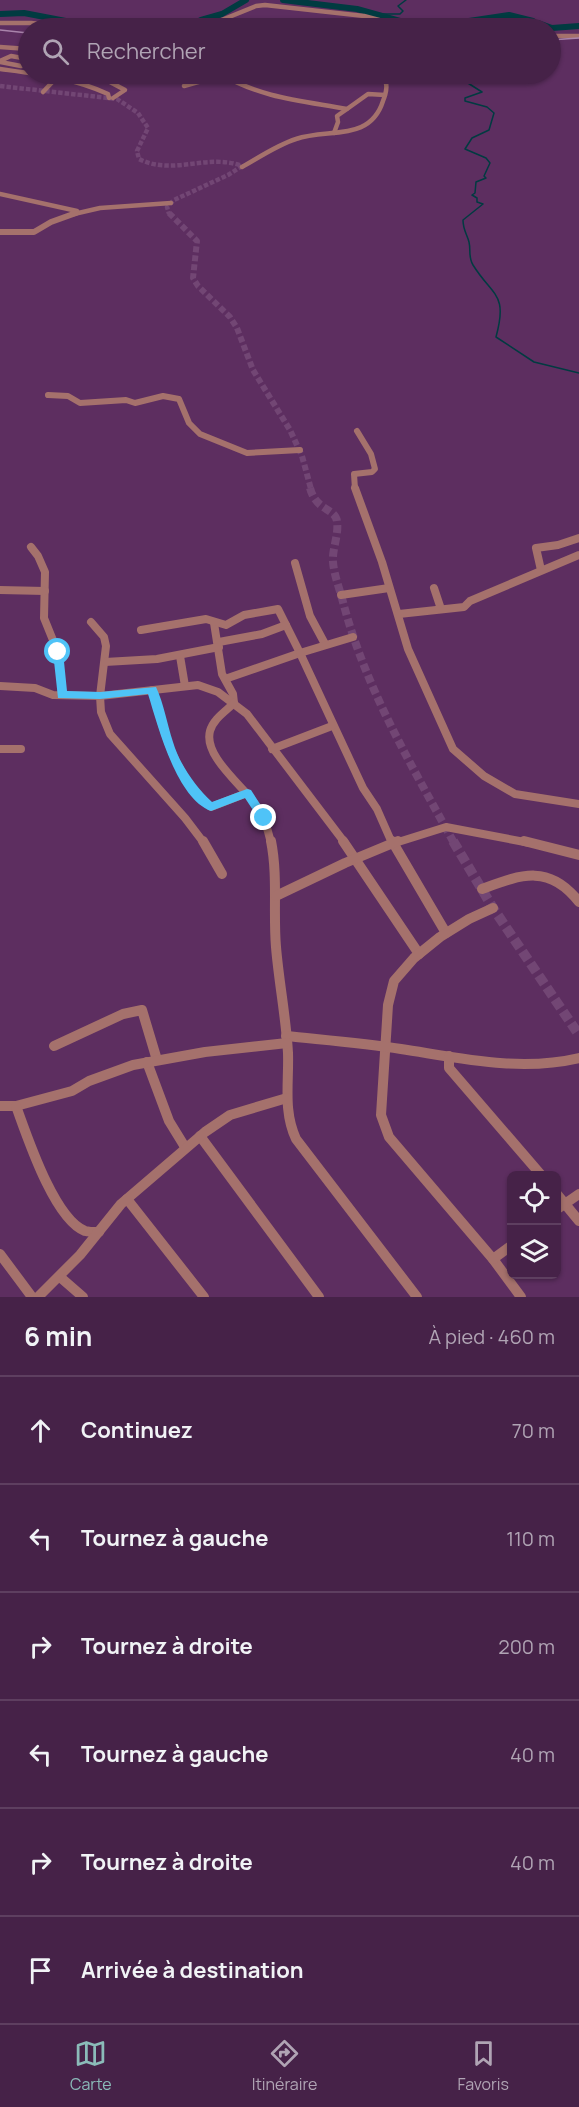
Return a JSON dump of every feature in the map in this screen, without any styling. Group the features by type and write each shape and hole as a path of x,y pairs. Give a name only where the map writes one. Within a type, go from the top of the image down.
{"street":[{"path":"229,18 265,5 372,18"},
{"path":"0,23 18,23"},
{"path":"561,36 579,36"},
{"path":"0,48 18,48"},
{"path":"0,62 11,56 18,57"},
{"path":"0,62 18,65"},
{"path":"0,69 18,71"},
{"path":"43,92 51,84"},
{"path":"90,84 111,98 125,90 113,84"},
{"path":"184,86 190,84"},
{"path":"236,84 256,91 347,109"},
{"path":"242,167 296,138 353,131 362,127 382,111 388,84"},
{"path":"334,133 338,122 337,116 368,94 385,94"},
{"path":"0,194 78,212"},
{"path":"0,232 34,232 51,222 78,212 100,208 131,207 155,202 171,203"},
{"path":"48,395 69,396 80,403 126,400 135,404 163,396 179,399 189,423 200,434 247,453 300,450"},
{"path":"357,431 371,453 375,469 372,472 354,474 355,493 382,562 410,655 453,749 484,776 515,794 579,804"},
{"path":"541,570 536,548 558,545 579,538"},
{"path":"31,547 39,554 44,565 44,621 58,652 62,695"},
{"path":"399,614 464,607 470,601 515,584 541,570 579,555"},
{"path":"295,563 310,616 325,644"},
{"path":"341,595 388,588"},
{"path":"434,588 441,609"},
{"path":"0,590 45,591"},
{"path":"141,630 206,619 226,625 244,615 275,608 279,610 332,726 377,809 393,844 446,933"},
{"path":"91,621 104,638 106,645 100,696 101,712 110,734 190,825 202,840 222,874"},
{"path":"214,623 225,679 233,694 234,703"},
{"path":"105,662 180,656 262,634 285,625"},
{"path":"225,679 325,644 353,637"},
{"path":"180,656 185,686"},
{"path":"0,686 28,687 48,694 100,696 185,686 204,686 234,703 247,714 356,858 419,954"},
{"path":"152,690 169,746 183,774 197,793 211,807 247,793"},
{"path":"234,703 213,723 209,731 209,741 216,756 247,793 264,818 269,836 276,896 276,947 287,1040 289,1124 296,1139 417,1297"},
{"path":"272,749 332,726"},
{"path":"0,749 21,749"},
{"path":"276,896 356,858 423,832 446,827 514,839 579,855"},
{"path":"482,889 515,877 532,876 564,887 579,903"},
{"path":"493,908 464,921 419,954 402,970 390,990 384,1046 381,1115 385,1131 493,1259 518,1296"},
{"path":"54,1046 123,1014 142,1010 152,1061 169,1121 185,1147"},
{"path":"0,1106 16,1106 72,1091 81,1088 89,1081 152,1061 287,1040 384,1046 449,1056 549,1066 579,1058"},
{"path":"449,1056 449,1068 538,1171"},
{"path":"38,1297 60,1277 127,1199 185,1147 230,1115 287,1098"},
{"path":"16,1106 58,1203 80,1230 91,1234 99,1232"},
{"path":"200,1136 319,1297"},
{"path":"579,1194 561,1207 579,1221"},
{"path":"127,1199 204,1297"},
{"path":"493,1259 507,1249"},
{"path":"0,1254 32,1297"},
{"path":"60,1277 83,1297"}],"waterway":[{"path":"208,18 222,14 246,0"},
{"path":"283,0 357,9 389,18"},
{"path":"380,14 400,14 403,11 398,6 406,0"},
{"path":"0,14 24,13 50,18"},
{"path":"489,18 509,15 521,18"},
{"path":"561,27 579,26"},
{"path":"469,84 482,92 465,98 465,101 487,107 494,113 489,130 472,138 465,149 486,158 490,163 484,176 486,178 476,182 475,193 472,195 477,198 477,202 483,204 463,220 471,262 499,303 496,337 534,362 579,373"}],"tunnel":[{"path":"0,86 117,99 138,113 148,128 137,151 139,159 152,164 178,165 216,162 242,166 174,200 167,207 169,214"},
{"path":"169,213 197,241 193,278 198,286 230,317 237,328 253,370 290,430 302,456 311,489"},
{"path":"310,488 316,501 336,517 334,567 364,666 391,726 454,843"},
{"path":"453,841 493,908 579,1035"}],"railway":[{"path":"0,30 18,32"},
{"path":"561,39 579,38"}],"route":[{"path":"58,652 62,695 100,696 152,690 173,756 197,793 211,807 247,793 264,818"}]}
